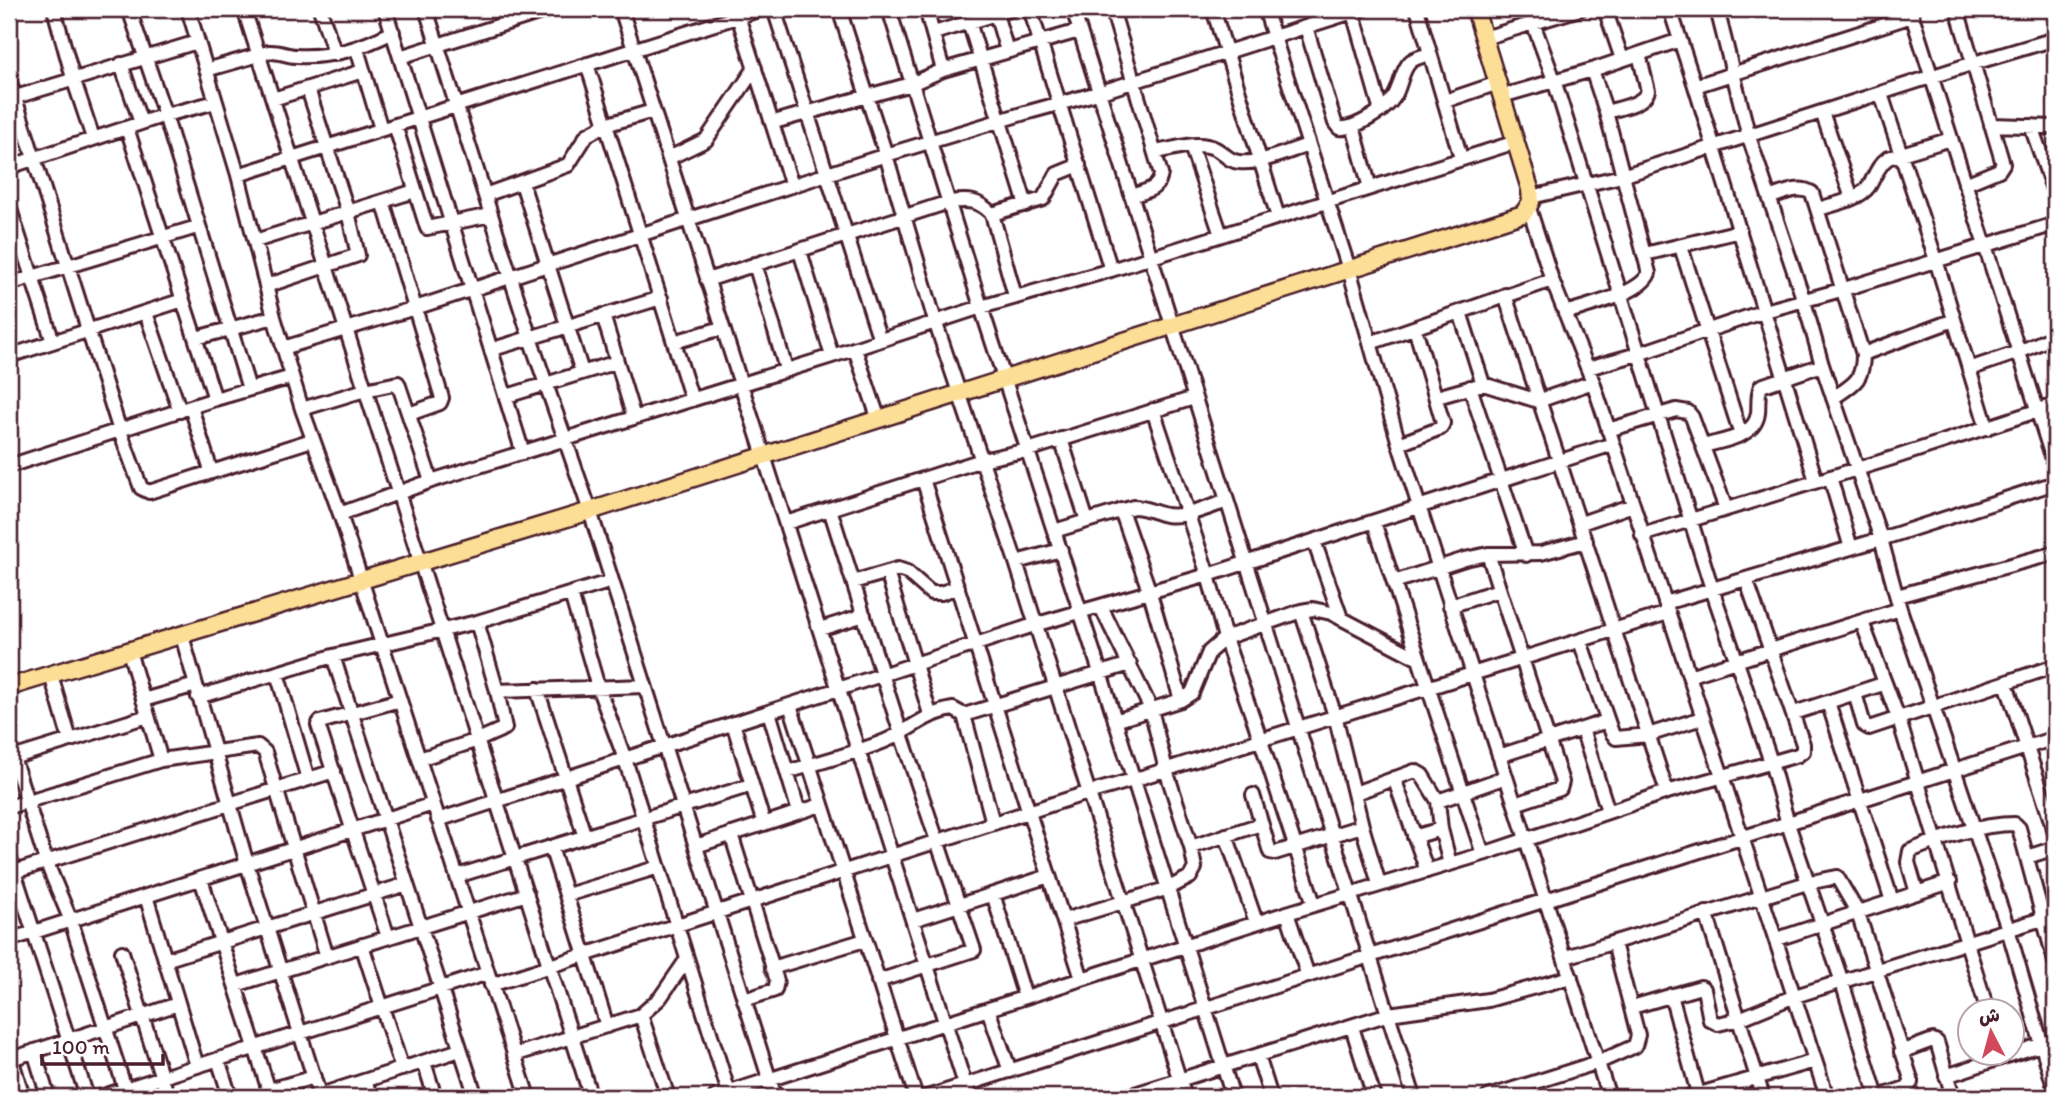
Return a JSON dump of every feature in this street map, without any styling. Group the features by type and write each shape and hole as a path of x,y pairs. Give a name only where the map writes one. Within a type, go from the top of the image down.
{"main road":[{"path":"9,687 590,511 1514,218 1530,203 1516,142 1475,9"}],"street":[{"path":"54,9 93,138"},
{"path":"129,9 249,389"},
{"path":"188,9 238,175 292,377 362,580 528,1097"},
{"path":"244,9 591,1097"},
{"path":"320,9 335,54"},
{"path":"385,9 523,453"},
{"path":"426,9 530,338 590,511 775,1097"},
{"path":"400,57 551,9"},
{"path":"621,9 739,385 786,523 967,1091"},
{"path":"238,175 762,9"},
{"path":"774,9 880,340"},
{"path":"839,9 935,321 1016,562 1185,1097"},
{"path":"889,9 1233,1097"},
{"path":"926,9 943,70"},
{"path":"934,33 1013,9"},
{"path":"1030,9 1111,271"},
{"path":"1073,9 1414,1097"},
{"path":"1112,9 1161,174 1160,182 1153,188 1131,196"},
{"path":"1213,9 1278,217"},
{"path":"1265,9 1349,269 1399,444 1450,606 1566,957 1609,1097"},
{"path":"1416,9 1461,158"},
{"path":"1484,38 1580,9"},
{"path":"1605,9 1622,60"},
{"path":"1670,9 1816,481"},
{"path":"1717,9 1731,74 1749,137 1771,197 1822,365 1858,467 1898,603 2008,929 2055,1090"},
{"path":"1957,9 2002,167 1965,184"},
{"path":"284,348 886,155 1098,93 1356,10 1381,111"},
{"path":"1695,86 1911,12 2055,466"},
{"path":"996,14 1006,51"},
{"path":"738,16 774,122 792,186"},
{"path":"969,22 1026,205"},
{"path":"1533,23 1587,186 1712,589 1772,762 1788,824 1807,883 1842,982 1878,1097 1906,1088 1911,1083 1858,913 1837,877 1807,883 1566,957"},
{"path":"1306,27 1335,123 1339,128 1353,126 1381,111 1394,97 1408,63 1430,54"},
{"path":"774,122 1079,31"},
{"path":"206,70 276,51 294,56 335,54 356,49 393,32"},
{"path":"1827,1097 1593,382 1552,280 1530,203 1749,137 2055,39"},
{"path":"1445,101 1592,70 1680,40"},
{"path":"12,98 197,41"},
{"path":"356,49 381,129"},
{"path":"1606,112 1640,101 1647,96 1639,54"},
{"path":"121,64 141,123"},
{"path":"587,64 692,400"},
{"path":"669,158 706,140 755,68"},
{"path":"1565,313 1620,295 1647,278 1649,273 1606,112 1592,70"},
{"path":"273,99 363,71"},
{"path":"9,79 12,98 35,158 120,431 141,488 149,492 312,440"},
{"path":"266,286 358,255 348,212 308,89"},
{"path":"1881,94 1936,260 1987,428"},
{"path":"9,167 93,138 216,102"},
{"path":"485,195 568,165 583,139 605,125 653,111"},
{"path":"1822,112 1852,198"},
{"path":"395,125 427,228 491,215"},
{"path":"1991,125 2055,127"},
{"path":"1353,126 1370,188"},
{"path":"2031,126 2055,195"},
{"path":"127,128 215,399"},
{"path":"1818,209 1852,198 1868,187 1882,162 1951,139"},
{"path":"340,514 397,492 855,349 981,306 1111,271 1516,142"},
{"path":"1156,152 1191,146 1217,149 1229,160 1239,162 1260,160 1308,145"},
{"path":"1191,146 1221,235"},
{"path":"992,214 1043,198 1057,174 1079,165"},
{"path":"522,183 582,372"},
{"path":"1771,197 1797,189 1812,193 1863,354 1861,374 1855,383 1833,398"},
{"path":"255,241 415,191"},
{"path":"383,201 442,401 409,414"},
{"path":"707,280 950,202 974,201 992,214 1015,296"},
{"path":"10,214 53,342"},
{"path":"1588,368 1765,311 2055,224"},
{"path":"9,284 197,226"},
{"path":"1645,254 1740,232"},
{"path":"1681,247 1741,435"},
{"path":"800,251 832,356"},
{"path":"755,264 786,369"},
{"path":"1370,343 1552,280"},
{"path":"1505,295 1667,792"},
{"path":"492,349 661,298"},
{"path":"9,356 183,300"},
{"path":"1460,312 1501,480 1525,555"},
{"path":"146,313 211,471"},
{"path":"603,315 634,418"},
{"path":"196,338 274,317"},
{"path":"1863,354 1954,320"},
{"path":"674,342 722,328"},
{"path":"1399,444 1441,428 1444,417 1415,328"},
{"path":"1969,369 2055,336"},
{"path":"855,349 879,420"},
{"path":"507,396 617,362"},
{"path":"1704,446 1750,430 1757,419 1758,391 1761,386 1822,365"},
{"path":"9,466 215,399 292,377"},
{"path":"1437,397 1476,386 1538,401 1593,382"},
{"path":"302,409 398,383 431,481"},
{"path":"786,523 982,460 1028,450 1194,398"},
{"path":"1642,535 2055,405"},
{"path":"1608,430 1676,410 1688,412 1704,446 1726,509"},
{"path":"1153,411 1208,575 1225,638 1261,741 1293,847 1314,904"},
{"path":"1061,439 1087,521"},
{"path":"438,820 1034,625 1208,575 1613,444"},
{"path":"1829,477 1851,548"},
{"path":"923,479 1082,979"},
{"path":"100,1097 126,1093 162,1077 440,988 550,966 1029,811 1135,782 1615,630 1712,589 1881,539 2055,483"},
{"path":"1054,531 1121,510 1141,507 1169,516 1227,501"},
{"path":"1581,523 1633,505"},
{"path":"830,509 901,734 974,950 878,981"},
{"path":"1121,510 1150,593 1181,700"},
{"path":"1374,522 1483,853"},
{"path":"1314,541 1341,618"},
{"path":"1394,582 1488,554 1541,553 1587,541"},
{"path":"1016,562 1061,550"},
{"path":"1689,676 1862,622 1898,603 2055,553"},
{"path":"1488,554 1562,786 1560,789 1514,804"},
{"path":"853,582 898,569 907,572 932,593 958,587"},
{"path":"887,572 930,714"},
{"path":"715,1097 1256,922 1450,864 1667,792 1798,755 1803,751 1803,744 1794,713 1746,579"},
{"path":"144,700 276,673 333,656 443,631 612,581"},
{"path":"1450,606 1499,590"},
{"path":"571,594 598,687 625,759 729,1093"},
{"path":"1064,920 1169,888 1193,874 1195,868 1151,709 1101,607"},
{"path":"1115,721 1181,700 1192,693 1209,652 1225,638 1301,611 1322,610 1419,659"},
{"path":"1301,611 1336,719 1379,884"},
{"path":"820,629 864,615"},
{"path":"419,759 478,740 505,728 477,622"},
{"path":"1862,622 1883,684 1899,720 1984,998"},
{"path":"182,636 247,864 320,1096 460,1050"},
{"path":"1580,641 1607,721 1616,738 1648,735 1702,718"},
{"path":"130,652 161,760"},
{"path":"333,656 476,1097"},
{"path":"787,772 901,734 930,714 953,709 964,715 1130,664"},
{"path":"1855,693 1866,728 1899,720 2055,666"},
{"path":"276,673 308,779"},
{"path":"51,675 70,740"},
{"path":"2006,683 2055,833"},
{"path":"1794,713 1883,684"},
{"path":"497,691 645,686"},
{"path":"537,690 584,837"},
{"path":"388,937 318,723 400,700"},
{"path":"1828,702 1892,901"},
{"path":"790,705 916,1097"},
{"path":"769,712 799,812"},
{"path":"964,715 993,823"},
{"path":"126,1093 71,920 46,861 11,758 148,716"},
{"path":"1499,756 1607,721"},
{"path":"733,723 764,824"},
{"path":"1582,729 1608,811"},
{"path":"927,1097 967,1091 1010,1071 2055,738"},
{"path":"9,807 161,760 258,746 262,748 276,789 327,957"},
{"path":"14,872 334,771"},
{"path":"1356,793 1394,778 1419,772 1438,802 1441,829 1450,864"},
{"path":"1438,802 1506,777"},
{"path":"1394,778 1427,871"},
{"path":"457,876 752,785"},
{"path":"1253,795 1270,852 1275,853 1362,826"},
{"path":"9,940 433,804"},
{"path":"696,846 821,805"},
{"path":"1191,847 1261,824"},
{"path":"1917,893 1907,857 1910,851 1975,830 2015,824 2019,828 2055,962"},
{"path":"1415,836 1441,829"},
{"path":"731,835 777,981 775,990 744,1000"},
{"path":"1226,835 1256,922"},
{"path":"551,847 607,1026"},
{"path":"2027,857 2055,848"},
{"path":"9,856 87,1097"},
{"path":"567,895 659,867"},
{"path":"913,920 1049,876"},
{"path":"201,879 270,1093 314,1077"},
{"path":"1777,939 1950,882"},
{"path":"165,960 407,884"},
{"path":"236,985 527,894"},
{"path":"993,894 1026,997"},
{"path":"146,896 197,1066"},
{"path":"1287,913 1308,976"},
{"path":"1706,913 1763,1097"},
{"path":"1632,1007 1701,987 1704,989 1710,1020 1718,1024 1738,1019 1795,996 2055,915"},
{"path":"772,968 865,940"},
{"path":"1488,1097 1598,1062 1635,1046 1638,1041 1632,1007 1614,943"},
{"path":"362,945 402,1069"},
{"path":"122,952 168,1097"},
{"path":"514,1055 641,1016 660,998 687,959"},
{"path":"1125,1097 1388,1014 1488,1000 1571,977"},
{"path":"1671,995 1696,1096 1815,1061"},
{"path":"23,1097 10,1055 34,1051 178,1004"},
{"path":"988,1009 1010,1071"},
{"path":"641,1016 668,1097"},
{"path":"1352,1027 1374,1097"},
{"path":"2025,1049 2055,1040"},
{"path":"1901,1052 1937,1042 1953,1097"},
{"path":"34,1051 48,1097"},
{"path":"1258,1056 1271,1097"},
{"path":"218,1059 230,1097"},
{"path":"424,1062 435,1097"},
{"path":"1946,1076 1967,1068"},
{"path":"365,1081 371,1097"}]}
